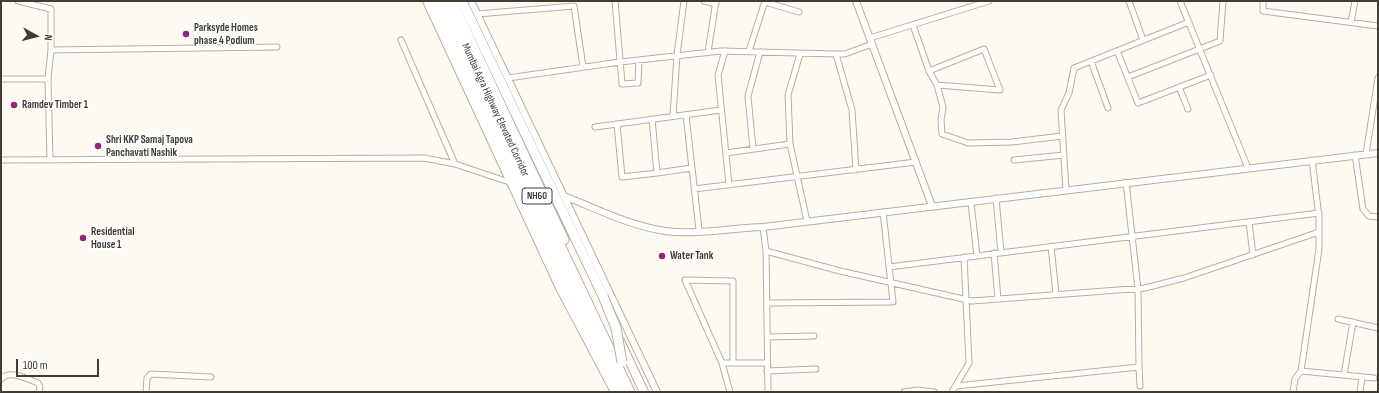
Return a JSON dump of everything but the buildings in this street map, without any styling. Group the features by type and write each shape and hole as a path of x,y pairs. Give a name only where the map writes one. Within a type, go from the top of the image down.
{"highway":[{"path":"432,1 575,307 610,374 617,392"},
{"name":"Mumbai Agra Highway Elevated Corridor","path":"444,1 630,392"},
{"name":"Mumbai Agra Highway Elevated Corridor","path":"452,1 636,392"},
{"path":"462,1 602,296 616,328 622,362"}],"main road":[{"path":"439,1 617,392"},
{"path":"458,1 644,392"}],"street":[{"path":"18,1 51,8 51,50 48,79 50,159"},
{"path":"426,1 559,288 617,392"},
{"path":"471,1 657,392"},
{"path":"615,1 622,84 638,83 639,60"},
{"path":"673,116 677,55 684,1"},
{"path":"704,1 716,2 708,52"},
{"path":"750,52 765,1 798,12"},
{"path":"856,1 932,206"},
{"path":"508,78 620,62 708,52 725,51 845,54 871,41 913,25 989,1"},
{"path":"1129,1 1144,40"},
{"path":"1180,1 1190,22 1248,168"},
{"path":"1128,77 1220,41 1223,1"},
{"path":"1263,1 1263,11 1378,26"},
{"path":"1351,22 1355,1"},
{"path":"477,14 574,6 583,67"},
{"path":"1066,190 1061,110 1068,93 1074,68 1190,22"},
{"path":"913,25 930,71 937,85 942,107 942,134 968,143 1012,142 1062,136"},
{"path":"401,40 456,164"},
{"path":"51,50 277,47"},
{"path":"930,71 984,49 1000,90 937,85"},
{"path":"725,51 718,75 729,185"},
{"path":"1117,51 1138,103 1211,75"},
{"path":"753,149 748,96 760,52"},
{"path":"800,54 788,95 790,144 807,221"},
{"path":"836,54 852,110 856,170"},
{"path":"1091,61 1108,108"},
{"path":"1366,154 1378,78"},
{"path":"1,79 48,79"},
{"path":"1179,87 1188,109"},
{"path":"595,127 721,110"},
{"path":"686,115 699,230"},
{"path":"652,119 657,173"},
{"path":"616,124 622,178 692,168"},
{"path":"726,153 790,144"},
{"path":"564,196 652,228 673,231 763,227 932,206 970,203 996,198 1126,182 1378,153"},
{"path":"1014,160 1064,155"},
{"path":"1355,155 1363,210 1369,216 1378,217"},
{"path":"1,160 424,158 456,164 510,182"},
{"path":"1293,392 1295,379 1301,371 1314,294 1319,213 1312,160"},
{"path":"694,189 916,162"},
{"path":"1126,182 1138,289 1140,386"},
{"path":"996,198 1001,252"},
{"path":"970,203 977,256"},
{"path":"767,304 894,302 883,212"},
{"path":"889,267 1319,213"},
{"path":"1249,222 1253,255"},
{"path":"763,227 766,251 768,392"},
{"path":"766,251 891,284 967,300 998,299 1138,289 1184,278 1319,232"},
{"path":"1051,246 1056,294"},
{"path":"994,253 998,299"},
{"path":"952,392 969,364 964,257"},
{"path":"730,392 722,363 686,280 733,281 733,363"},
{"path":"1338,319 1378,328"},
{"path":"1344,375 1353,322"},
{"path":"767,337 814,336"},
{"path":"722,363 767,363"},
{"path":"956,386 1140,367"},
{"path":"767,371 816,369"},
{"path":"1301,371 1374,378"},
{"path":"1,379 5,375 12,374 38,383 40,387 39,392"},
{"path":"146,392 147,378 151,374 211,377"},
{"path":"1360,392 1362,377"},
{"path":"904,392 917,390 934,392"}],"place":[{"name":"Parksyde Homes phase 4 Podium","path":"186,34"},
{"name":"Ramdev Timber 1","path":"14,105"},
{"name":"Shri KKP Samaj Tapova Panchavati Nashik","path":"98,146"},
{"name":"Residential House 1","path":"83,238"},
{"name":"Water Tank","path":"662,256"}]}
